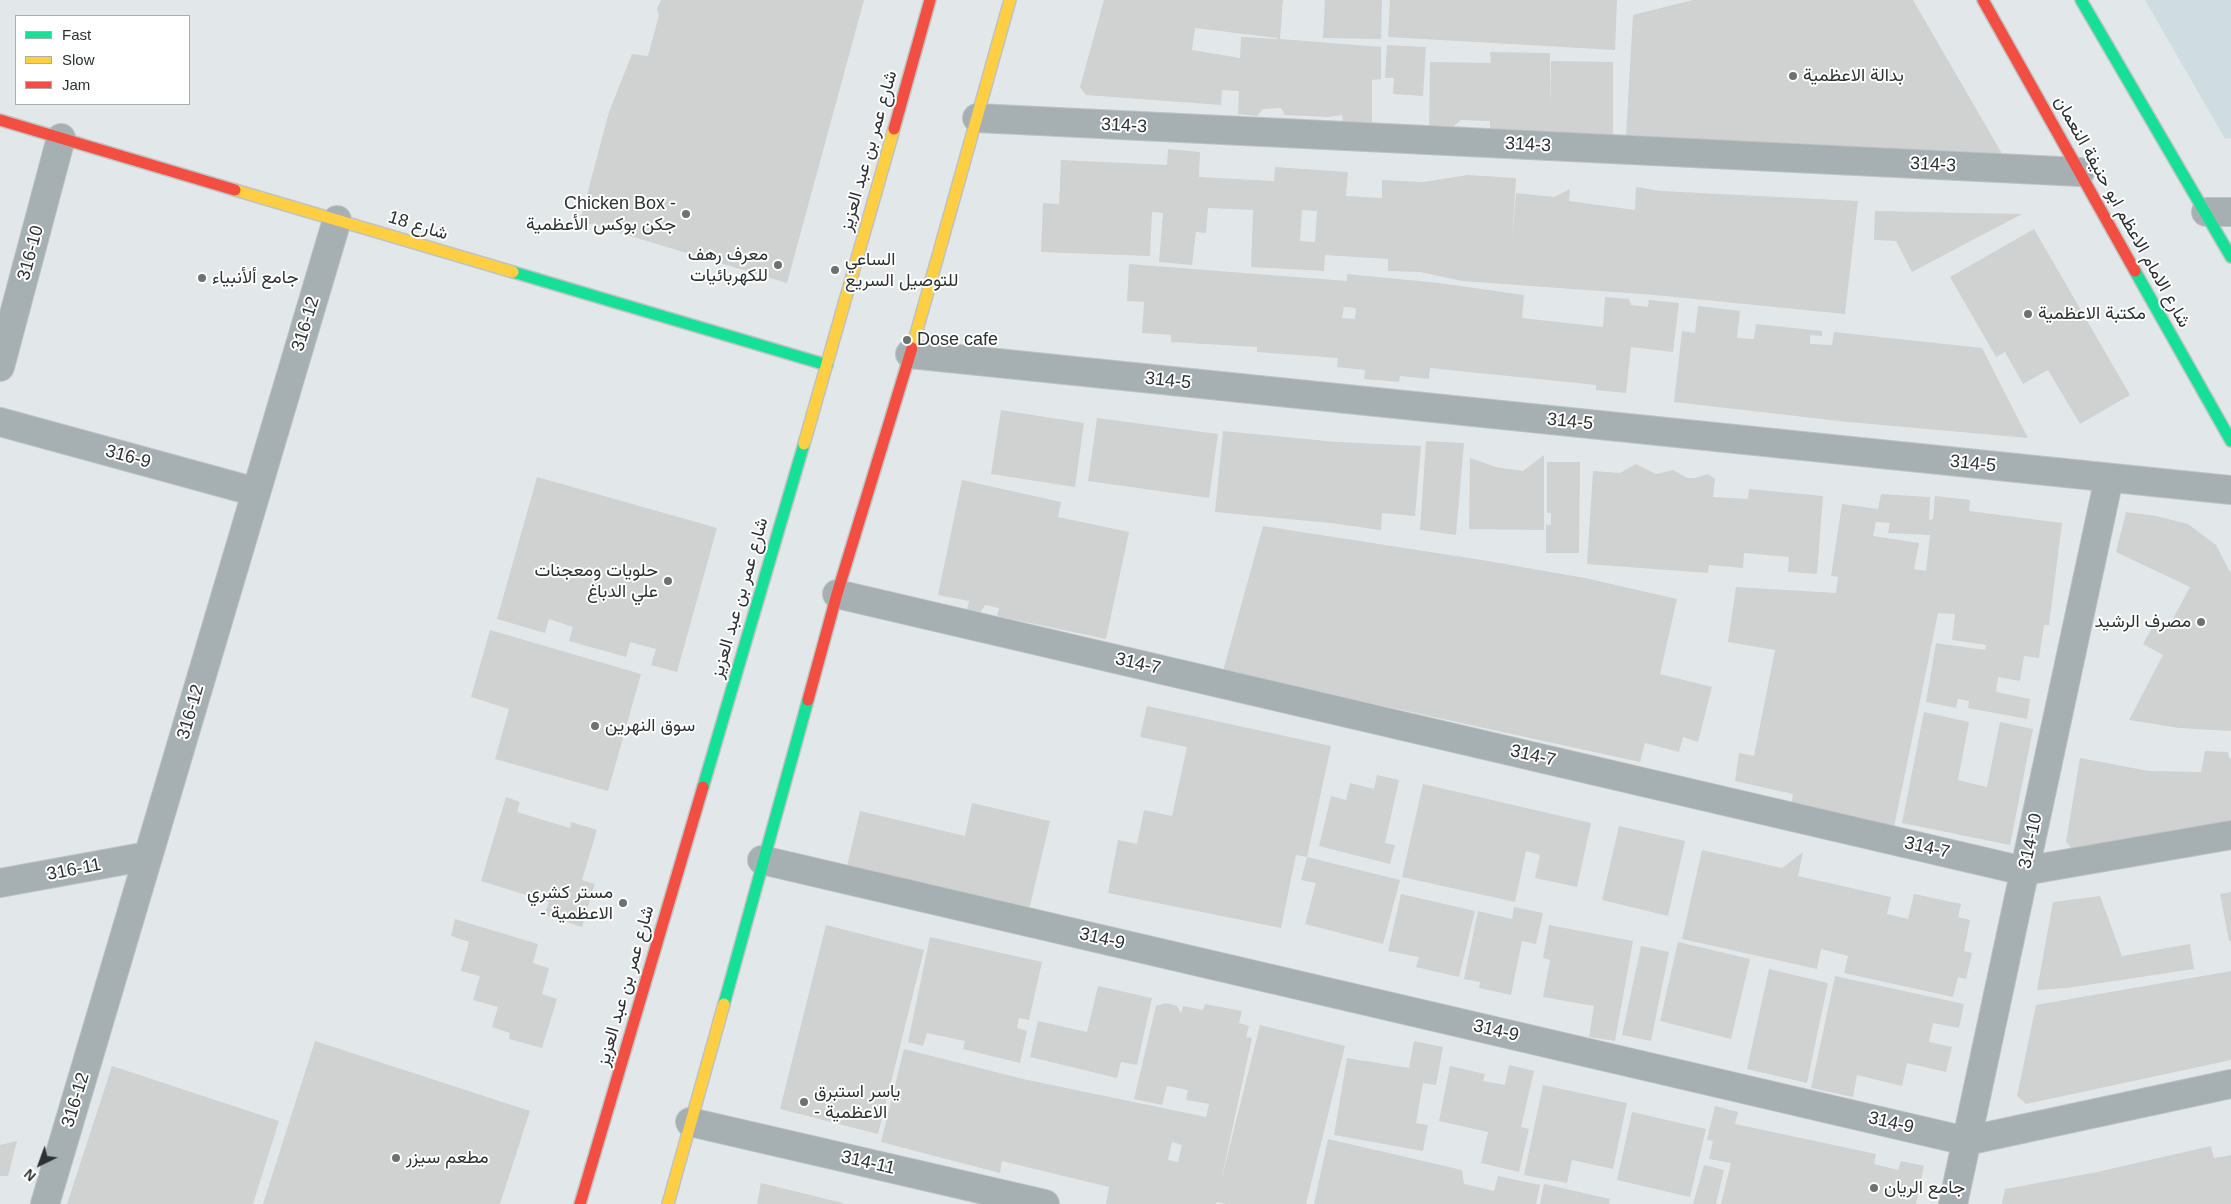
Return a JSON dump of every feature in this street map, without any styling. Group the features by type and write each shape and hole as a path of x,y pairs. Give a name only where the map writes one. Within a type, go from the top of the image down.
{"street":[{"name":"شارع عمر بن عبد العزيز","path":"580,1204 826,365 930,0"},
{"path":"668,1204 837,594 910,354 1010,0"},
{"name":"شارع الامام الاعظم ابو حنيفة النعمان","path":"1983,0 2231,441"},
{"path":"2081,0 2219,212 2231,257"},
{"name":"314-3","path":"977,118 2080,172"},
{"name":"شارع 18","path":"0,120 826,365"},
{"name":"316-10","path":"0,367 61,138"},
{"name":"316-12","path":"45,1204 337,220"},
{"name":"314-5","path":"910,354 2231,490"},
{"name":"316-9","path":"0,422 256,492"},
{"name":"314-10","path":"1953,1204 2109,478"},
{"name":"314-7","path":"837,594 2024,871 2231,835"},
{"name":"316-11","path":"0,884 148,856"},
{"name":"314-9","path":"762,860 1966,1141 2231,1084"},
{"name":"314-11","path":"690,1122 1045,1204"}],"shaded area":[{"path":"2145,0 2231,0 2231,138 2225,139"}],"building":[{"path":"661,0 864,0 787,283 580,221 609,112 632,54 648,56 659,15 657,9"},
{"path":"1104,0 1283,0 1280,39 1381,47 1381,79 1372,80 1372,122 1343,122 1342,115 1329,117 1285,115 1281,108 1263,109 1257,116 1238,114 1239,91 1222,90 1221,105 1086,95 1080,87","holes":["1195,28 1277,38 1241,37 1240,58 1192,50"]},
{"path":"1325,0 1382,0 1381,39 1323,38"},
{"path":"1390,0 1617,0 1615,50 1388,37"},
{"name":"بدالة الاعظمية","path":"1693,0 1913,0 2004,157 1626,136 1633,15"},
{"path":"1387,45 1426,47 1423,96 1393,94 1394,78 1385,78"},
{"path":"1490,52 1550,53 1550,108 1551,61 1613,62 1613,134 1490,132 1490,121 1461,120 1449,130 1429,130 1430,62 1491,63"},
{"path":"1168,149 1200,152 1199,177 1274,181 1275,167 1348,172 1346,196 1382,198 1382,180 1423,182 1468,175 1516,178 1512,243 1516,193 1554,197 1570,189 1569,201 1635,210 1636,187 1661,191 1858,201 1845,314 1655,295 1462,281 1420,272 1388,271 1388,259 1325,255 1324,271 1251,267 1253,210 1208,208 1206,233 1196,232 1192,265 1159,262 1163,213 1152,212 1150,256 1041,252 1043,203 1059,204 1061,160 1167,165","holes":["1302,210 1317,211 1315,242 1300,241"]},
{"path":"1875,211 2022,214 1912,272 1896,241 1874,240"},
{"name":"مكتبة الاعظمية","path":"2034,229 2130,395 2080,424 2048,370 2023,384 2005,352 1996,357 1950,277"},
{"path":"1129,264 1347,281 1347,274 1439,283 1524,295 1522,318 1603,327 1605,297 1629,299 1631,305 1648,307 1649,300 1679,303 1673,352 1631,347 1626,393 1596,390 1596,385 1430,368 1429,379 1400,376 1399,382 1364,379 1365,370 1337,367 1338,358 1257,352 1257,347 1171,342 1171,335 1142,333 1144,302 1127,301","holes":["1344,307 1356,308 1355,319 1342,318"]},
{"path":"1698,306 1740,311 1737,338 1754,339 1756,324 1822,331 1822,336 1810,335 1810,344 1832,345 1834,332 1982,348 2028,438 1848,422 1674,402 1682,331 1695,333"},
{"path":"1001,410 1084,423 1075,487 991,474"},
{"path":"1097,418 1218,434 1209,498 1088,481"},
{"path":"1223,431 1337,442 1421,446 1415,516 1382,513 1381,530 1215,512"},
{"path":"1426,441 1464,443 1456,535 1420,530"},
{"path":"1544,455 1544,530 1469,529 1470,458 1496,467 1523,471"},
{"path":"1547,462 1580,462 1579,553 1546,553 1546,525 1551,525 1551,513 1547,513"},
{"path":"1636,464 1656,474 1673,470 1687,478 1695,478 1708,474 1715,479 1713,497 1748,499 1749,489 1823,496 1817,574 1788,572 1789,557 1744,553 1743,568 1709,565 1708,573 1587,564 1593,471 1620,473"},
{"path":"537,477 717,528 677,672 651,665 656,649 630,642 626,657 569,641 573,627 549,619 545,633 497,619"},
{"path":"962,480 1061,502 1058,517 1129,532 1106,639 997,616 999,608 985,605 981,612 967,610 969,601 938,595"},
{"path":"1881,494 1930,497 1929,520 1933,519 1935,496 1970,500 1969,511 2062,523 2049,625 2044,625 2039,658 2024,656 2020,681 1998,677 1996,692 2030,699 2027,719 1968,708 1969,701 1958,699 1956,708 1926,702 1936,643 1985,650 1986,645 1952,640 1955,614 1938,613 1894,827 1791,805 1793,794 1735,781 1739,753 1754,756 1775,650 1728,642 1736,587 1836,593 1838,577 1831,576 1842,504 1878,509","holes":["1876,522 1890,523 1888,533 1930,535 1926,571 1914,569 1919,543 1873,536"]},
{"name":"مصرف الرشيد","path":"2126,512 2156,516 2188,524 2216,545 2231,574 2231,731 2179,728 2129,720 2163,655 2143,644 2157,619 2169,626 2190,587 2116,552"},
{"path":"1263,526 1585,578 1677,599 1660,674 1712,687 1698,742 1683,737 1679,752 1645,743 1640,762 1223,671"},
{"path":"490,630 641,674 608,791 495,759 509,709 471,697"},
{"path":"1147,706 1331,746 1307,857 1296,855 1281,928 1108,893 1118,840 1137,844 1144,810 1172,816 1187,747 1140,737"},
{"path":"1924,712 1969,722 1958,780 1987,787 2000,722 2033,729 2010,845 1902,823"},
{"path":"2205,751 2228,752 2229,758 2231,758 2231,832 2078,855 2066,842 2080,758 2149,771 2201,772"},
{"path":"1377,775 1399,780 1385,843 1395,845 1390,864 1319,846 1331,796 1346,800 1350,783 1374,789"},
{"path":"1423,784 1591,823 1577,887 1535,878 1540,855 1526,851 1515,902 1402,877"},
{"path":"506,797 520,802 517,812 570,828 571,822 597,830 582,880 595,884 582,927 544,915 549,902 481,881"},
{"path":"972,803 1050,821 1029,910 847,866 860,811 965,836"},
{"path":"1619,826 1685,841 1668,916 1602,900"},
{"path":"1702,850 1782,868 1803,852 1798,876 1891,897 1887,914 1908,919 1914,894 1961,904 1958,917 1970,920 1964,951 1972,953 1966,979 1958,977 1953,997 1844,973 1848,956 1821,949 1817,969 1682,939"},
{"path":"1307,857 1400,880 1383,944 1305,924 1316,883 1301,880"},
{"path":"2231,892 2231,941 2229,941 2220,894"},
{"path":"1401,894 1475,911 1459,977 1416,967 1419,957 1388,951"},
{"path":"2100,896 2122,956 2190,944 2194,969 2067,988 2037,990 2053,902"},
{"path":"1514,907 1543,913 1536,944 1522,941 1511,995 1479,988 1480,982 1464,979 1478,911 1512,919"},
{"path":"455,919 538,944 533,963 549,968 542,994 557,999 542,1048 509,1039 510,1033 492,1027 498,1007 473,1000 480,976 461,971 469,942 451,936"},
{"path":"826,925 924,950 878,1134 780,1109"},
{"path":"1549,925 1633,941 1615,1041 1589,1037 1594,1006 1543,997 1550,960 1543,958"},
{"path":"930,937 1042,962 1029,1020 1019,1018 1017,1028 1027,1031 1020,1063 963,1049 965,1041 927,1033 923,1046 908,1042"},
{"path":"1678,942 1750,959 1731,1039 1660,1021"},
{"path":"1641,946 1669,952 1651,1041 1622,1035"},
{"path":"1769,969 1828,983 1807,1083 1747,1069"},
{"path":"2231,971 2231,1060 2026,1104 2017,1096 2036,1005"},
{"path":"1835,976 1964,1004 1959,1028 1933,1023 1929,1042 1952,1047 1946,1072 1907,1063 1902,1086 1857,1075 1853,1097 1811,1088"},
{"path":"1098,986 1152,998 1137,1065 1121,1062 1117,1078 1030,1057 1038,1021 1087,1032"},
{"path":"1166,1003 1177,1006 1181,1013 1183,1006 1203,1010 1205,1004 1242,1011 1239,1023 1249,1026 1246,1037 1252,1038 1221,1181 1260,1025 1345,1046 1306,1204 1226,1204 1217,1202 1216,1204 1106,1204 1109,1187 1002,1161 1000,1173 881,1142 904,1049 1023,1079 1206,1117 1209,1104 1186,1100 1188,1090 1167,1086 1162,1105 1134,1099 1156,1006","holes":["1172,1142 1182,1145 1178,1162 1168,1160"]},
{"name":"مطعم سيزر","path":"315,1041 530,1111 500,1204 263,1204"},
{"path":"1414,1041 1443,1047 1436,1085 1423,1083 1416,1123 1428,1125 1423,1151 1334,1135 1347,1058 1409,1068"},
{"path":"1509,1065 1534,1071 1521,1127 1529,1129 1519,1172 1481,1163 1488,1132 1439,1121 1450,1066 1485,1074 1483,1081 1505,1085"},
{"path":"112,1066 279,1121 253,1204 67,1204"},
{"path":"1543,1085 1627,1103 1613,1169 1572,1160 1567,1183 1524,1175"},
{"path":"1715,1106 1738,1112 1735,1124 1876,1154 1874,1164 1898,1170 1901,1161 1924,1166 1916,1204 1721,1204 1731,1163 1709,1159 1713,1141 1707,1140"},
{"path":"1632,1112 1706,1129 1690,1197 1617,1180"},
{"path":"1328,1139 1462,1170 1464,1184 1494,1191 1498,1176 1540,1185 1536,1204 1314,1204"},
{"path":"17,1141 8,1176 0,1176 0,1145"},
{"path":"2211,1146 2214,1158 2231,1155 2231,1204 2002,1204 2005,1189 2097,1172"},
{"path":"1704,1165 1724,1170 1716,1204 1693,1204"},
{"path":"761,1183 843,1203 843,1204 757,1204"},
{"path":"1544,1184 1610,1199 1609,1204 1540,1204"}],"traffic: fast":[{"path":"2081,0 2231,257"},
{"path":"2135,271 2231,441"},
{"path":"513,272 827,365"},
{"path":"703,787 804,444"},
{"path":"724,1004 808,700"}],"traffic: slow":[{"path":"912,348 1010,0"},
{"path":"804,444 894,129"},
{"path":"235,190 513,272"},
{"path":"668,1204 724,1004"}],"traffic: jam":[{"path":"894,129 930,0"},
{"path":"1983,0 2135,271"},
{"path":"0,120 235,190"},
{"path":"808,700 837,594 912,348"},
{"path":"580,1204 703,787"}],"place":[{"name":"بدالة الاعظمية","path":"1793,76"},
{"name":"Chicken Box - جكن بوكس الأعظمية","path":"686,214"},
{"name":"معرف رهف للكهربائيات","path":"778,265"},
{"name":"الساعي للتوصيل السريع","path":"835,270"},
{"name":"جامع ألأنبياء","path":"202,278"},
{"name":"مكتبة الاعظمية","path":"2028,314"},
{"name":"Dose cafe","path":"907,340"},
{"name":"حلويات ومعجنات علي الدباغ","path":"668,581"},
{"name":"مصرف الرشيد","path":"2201,622"},
{"name":"سوق النهرين","path":"595,726"},
{"name":"مستر كشري - الاعظمية","path":"623,903"},
{"name":"ياسر استبرق - الاعظمية","path":"804,1102"},
{"name":"مطعم سيزر","path":"396,1158"},
{"name":"جامع الريان","path":"1874,1188"}]}
